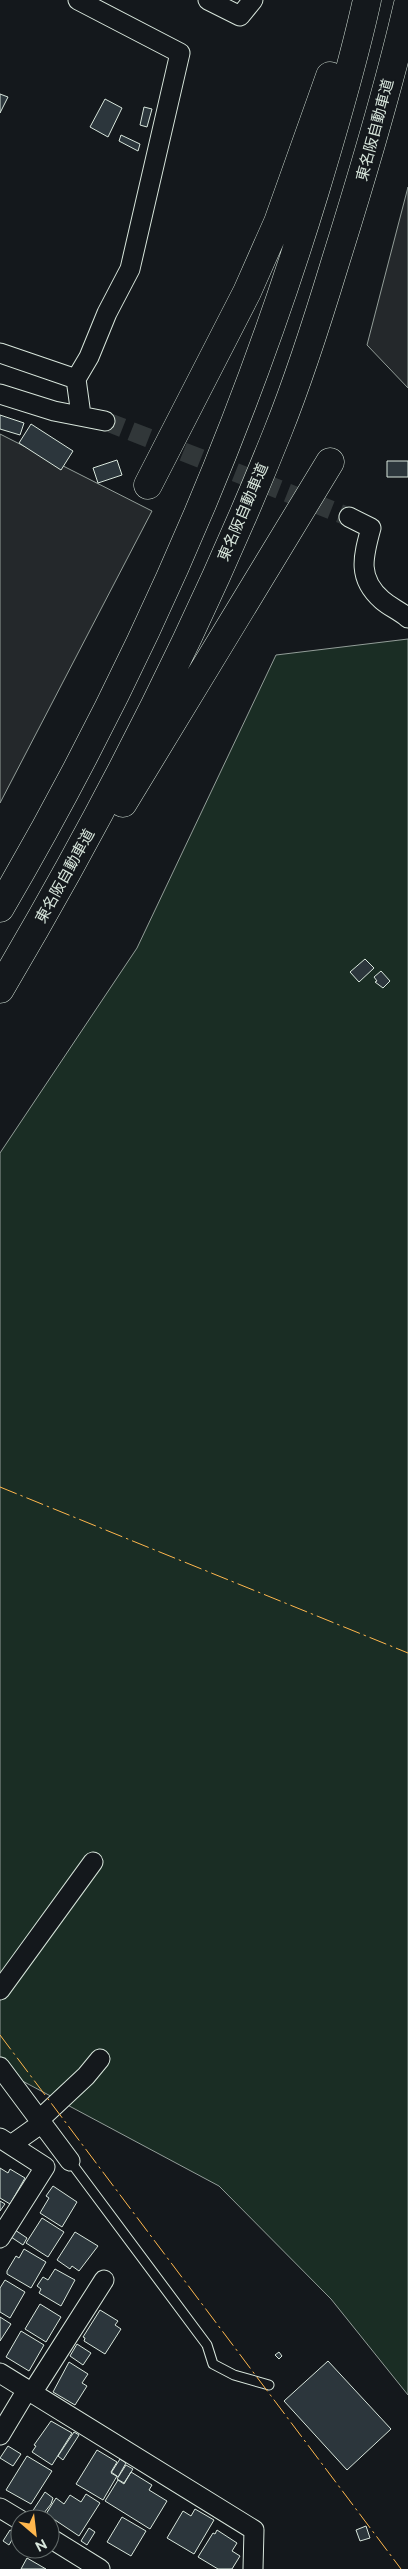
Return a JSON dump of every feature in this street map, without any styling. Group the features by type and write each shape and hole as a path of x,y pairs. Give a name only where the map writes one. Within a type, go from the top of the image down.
{"highway":[{"path":"148,485 248,292 278,222 308,141 355,0"},
{"path":"0,908 72,777 133,658 186,543 237,419 287,284 327,152 367,0"},
{"name":"東名阪自動車道","path":"0,989 45,914 161,694 224,559 279,429 323,303 365,169 408,4"},
{"path":"0,997 48,925 330,462"}],"street":[{"path":"78,0 180,53 130,269 107,313 89,357 76,379 81,415"},
{"path":"208,0 240,16 253,0"},
{"path":"0,353 76,379"},
{"path":"0,394 54,411 81,415 105,422"},
{"path":"349,517 371,528 362,558 366,581 382,600 408,618"},
{"path":"0,1990 93,1862"},
{"path":"0,2238 45,2167 6,2142 40,2122 86,2076 100,2059"},
{"path":"0,2067 70,2161"},
{"path":"0,2435 104,2280"},
{"path":"0,2373 254,2530 253,2569"},
{"path":"60,2544 100,2569"}],"lane":[{"path":"70,2161 207,2346 213,2364 234,2375 269,2385"}],"green space":[{"path":"408,639 408,2395 331,2299 219,2186 0,2069 0,1153 137,948 276,655"}],"shaded area":[{"path":"408,187 408,388 367,345"},
{"path":"0,434 152,511 0,803"}],"building":[{"path":"0,94 8,97 0,113"},
{"path":"105,99 122,108 108,137 90,127"},
{"path":"144,107 152,109 147,127 140,125"},
{"path":"121,135 140,144 138,151 119,141"},
{"path":"0,415 24,423 20,435 0,429"},
{"path":"31,424 73,451 61,470 19,443"},
{"path":"117,460 122,475 98,483 93,468"},
{"path":"387,461 408,461 408,477 387,477"},
{"path":"365,959 374,968 359,982 350,972"},
{"path":"381,971 390,981 383,988 375,982 377,981 374,977"},
{"path":"0,2168 8,2173 10,2169 25,2178 10,2204 0,2198"},
{"path":"53,2186 77,2202 62,2227 40,2213 49,2198 46,2196"},
{"path":"0,2201 5,2204 0,2211"},
{"path":"42,2218 64,2232 48,2257 26,2243"},
{"path":"15,2230 27,2238 23,2245 11,2237"},
{"path":"75,2232 98,2246 79,2271 72,2266 70,2269 57,2260"},
{"path":"24,2249 46,2262 31,2288 7,2274 16,2256 19,2258"},
{"path":"55,2269 75,2280 61,2306 39,2293 41,2289 37,2286 43,2277 48,2280"},
{"path":"5,2280 25,2292 10,2318 0,2312 0,2288"},
{"path":"40,2304 61,2317 46,2342 25,2329"},
{"path":"100,2310 118,2321 115,2325 121,2329 105,2354 84,2341 85,2338 83,2337"},
{"path":"0,2317 11,2324 0,2341"},
{"path":"21,2331 44,2345 29,2371 6,2357"},
{"path":"77,2344 91,2353 83,2365 70,2356"},
{"path":"279,2352 282,2356 279,2359 275,2355"},
{"path":"328,2361 391,2429 347,2470 284,2401"},
{"path":"69,2362 88,2374 82,2383 87,2386 75,2405 53,2392"},
{"path":"51,2421 72,2433 52,2465 32,2452 36,2446 34,2445"},
{"path":"74,2432 79,2435 63,2460 58,2456"},
{"path":"8,2446 21,2454 13,2466 0,2458"},
{"path":"97,2450 117,2462 111,2472 117,2476 103,2500 76,2484"},
{"path":"27,2456 52,2471 31,2504 6,2490"},
{"path":"120,2459 126,2463 118,2477 111,2473"},
{"path":"126,2465 133,2469 124,2483 117,2479"},
{"path":"131,2472 152,2485 149,2490 167,2501 150,2529 105,2501 118,2480 124,2484"},
{"path":"45,2492 53,2498 47,2509 34,2509"},
{"path":"86,2494 100,2503 79,2536 60,2523 60,2509 49,2509 56,2498 64,2504 70,2495 81,2502"},
{"path":"195,2509 214,2520 194,2554 167,2538 183,2511 191,2516"},
{"path":"122,2517 146,2531 131,2556 107,2542"},
{"path":"366,2526 370,2538 360,2541 356,2530"},
{"path":"89,2528 95,2532 87,2545 81,2541"},
{"path":"10,2530 9,2545 3,2541"},
{"path":"217,2530 237,2543 232,2551 240,2556 232,2569 218,2569 198,2557 213,2533 215,2534"},
{"path":"26,2559 29,2559 46,2569 21,2569"}],"tunnel":[{"path":"105,421 349,517"}],"power":[{"path":"0,1487 408,1653"},
{"path":"0,2035 401,2569"}]}
